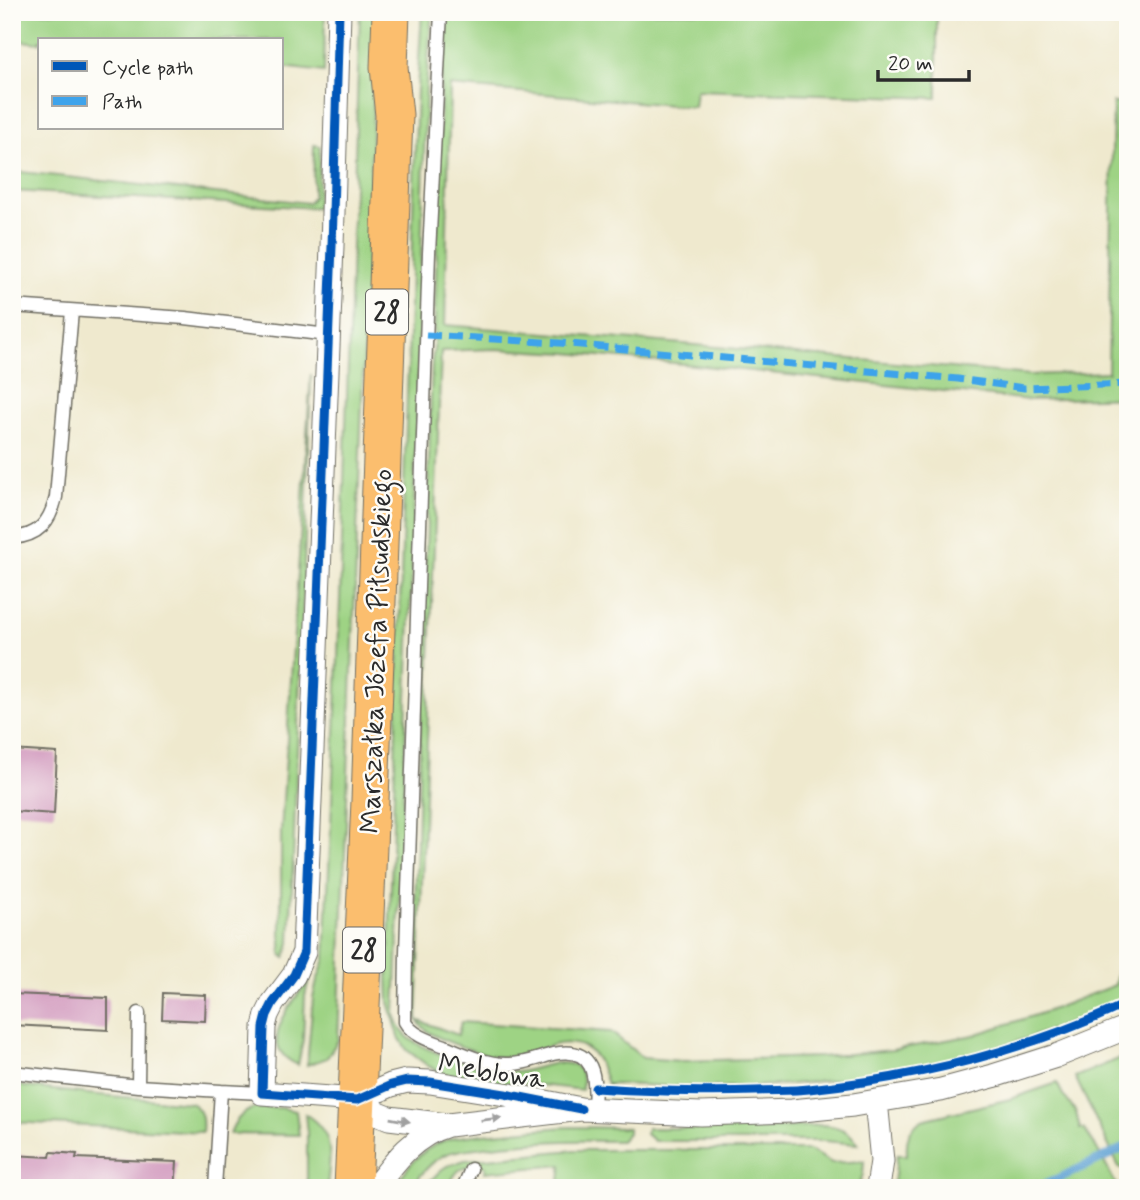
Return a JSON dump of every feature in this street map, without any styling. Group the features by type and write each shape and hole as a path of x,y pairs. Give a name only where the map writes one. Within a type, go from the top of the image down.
{"main road":[{"name":"Marszałka Józefa Piłsudskiego","path":"353,1188 371,787 394,115 389,67 391,12"},
{"name":"Marszałka Józefa Piłsudskiego","path":"394,115 404,66 408,12"}],"street":[{"path":"339,12 304,953 295,975 267,1015 264,1027 262,1093 357,1100"},
{"name":"Meblowa","path":"357,1100 391,1085 418,1082 587,1109 701,1114 792,1111 941,1090 1056,1056 1128,1027"},
{"name":"Meblowa","path":"357,1100 389,1118 448,1125"},
{"path":"876,1101 882,1161 878,1188"},
{"name":"Meblowa","path":"375,1188 416,1141 436,1129 464,1122 587,1109"}],"lane":[{"path":"441,12 428,267 405,1022 414,1032 432,1042 493,1063 514,1064 566,1053 581,1056 590,1064 594,1076 595,1088 587,1109"},
{"path":"12,306 185,318 328,335"},
{"path":"12,538 34,533 52,513 56,497 72,312"},
{"path":"138,1086 139,1013"},
{"path":"12,1072 138,1086 262,1093"},
{"path":"215,1188 221,1091"},
{"path":"463,1188 471,1169"}],"green space":[{"path":"12,12 325,12 324,72 284,67 284,38 38,38 38,43 12,40"},
{"path":"360,12 375,12 374,80 338,1040 327,1058 307,1065 313,998 325,959"},
{"path":"422,12 432,12 426,88 395,1015 404,1033 418,1044 477,1066 517,1072 561,1063 575,1066 581,1073 582,1090 531,1084 475,1082 442,1073 407,1050 399,1037 389,1002 417,89"},
{"path":"446,12 937,12 937,98 696,90 694,107 450,86 445,325 1030,375 1108,372 1113,103 1128,104 1128,397 1030,400 567,353 495,349 441,351 417,1019 412,1006 441,86"},
{"path":"314,145 320,146 317,208 12,191 12,171 308,203 313,197"},
{"path":"311,374 290,943 285,958 281,954 281,832"},
{"path":"1128,908 1128,998 1040,1034 948,1060 901,1070 806,1083 758,1086 609,1084 608,1087 597,1059 584,1047 567,1043 517,1056 493,1056 439,1037 425,1029 417,1020 458,1035 461,1022 611,1032 643,1058 682,1061 820,1057 892,1050 974,1035 1048,1011 1115,985"},
{"path":"309,979 298,1065 285,1057 278,1047 277,1036 286,1012"},
{"path":"1128,1055 1128,1165 1120,1169 1075,1077"},
{"path":"1057,1083 1076,1112 1080,1129 1084,1129 1095,1145 1118,1188 891,1188 897,1155 907,1155 909,1135 922,1120 1010,1099"},
{"path":"12,1085 191,1103 201,1115 202,1132 12,1122"},
{"path":"254,1108 296,1111 299,1135 230,1134 239,1118"},
{"path":"305,1114 322,1129 329,1146 327,1188 307,1188"},
{"path":"822,1125 843,1130 858,1144 824,1141 654,1141 646,1134 647,1128 757,1129"},
{"path":"572,1127 628,1128 628,1133 621,1141 535,1142 455,1151 435,1160 411,1188 395,1188 408,1167 420,1155 446,1140"},
{"path":"574,1150 809,1150 832,1163 864,1161 858,1188 559,1188 562,1165 485,1172 486,1166 472,1166 458,1171 448,1188 423,1188 447,1166 465,1160"}],"building":[{"path":"12,750 57,753 54,814 12,811"},
{"path":"163,993 206,995 205,1021 162,1019"},
{"path":"12,994 108,998 108,1030 12,1025"},
{"path":"51,1152 77,1154 76,1158 177,1162 175,1188 12,1188 12,1155 50,1157"}],"waterway":[{"path":"1038,1188 1128,1146"}],"marked path":[{"path":"426,335 559,343 958,379 1024,388 1128,384"}],"cycle path":[{"path":"339,12 304,952 294,975 267,1015 264,1027 262,1093 357,1100 407,1081 430,1082 581,1109"},
{"path":"595,1088 736,1092 803,1090 891,1078 1012,1048 1090,1020 1128,1003"}]}
